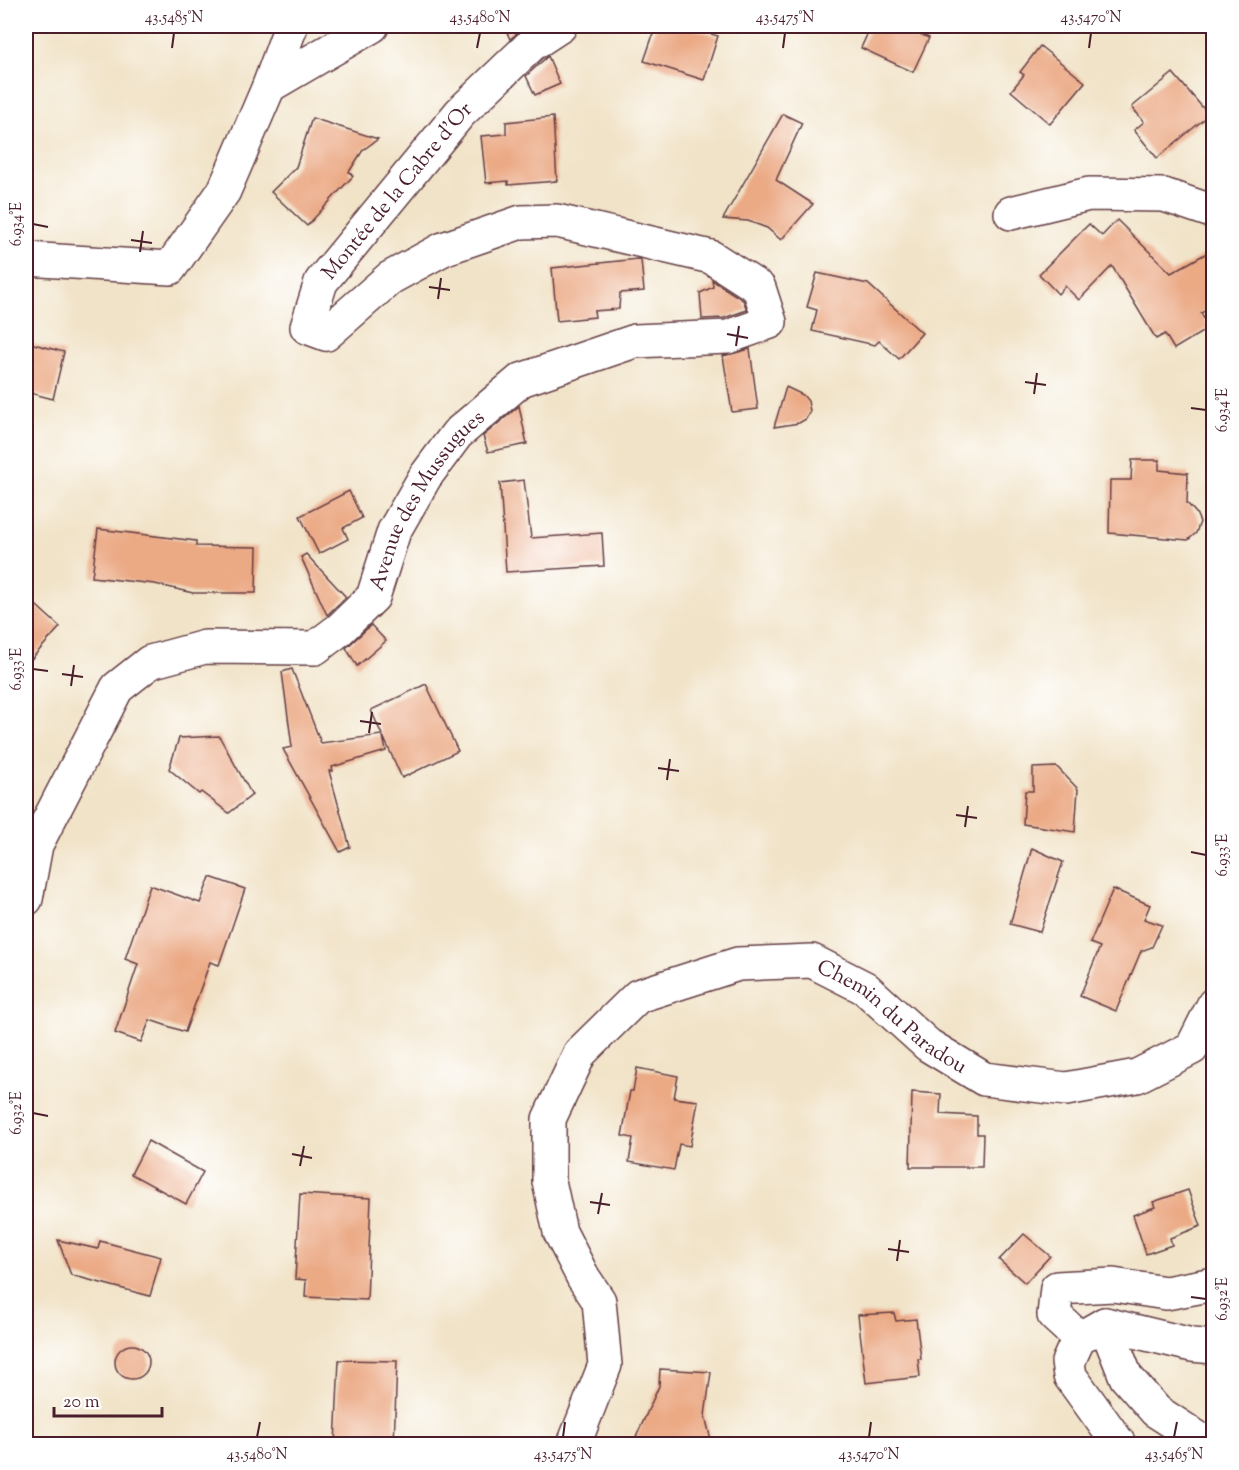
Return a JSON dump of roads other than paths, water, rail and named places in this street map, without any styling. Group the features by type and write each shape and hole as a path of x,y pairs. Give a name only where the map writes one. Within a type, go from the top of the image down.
{"street":[{"path":"26,259 170,268 224,191 269,86 291,26"},
{"path":"269,86 372,26"},
{"name":"Montée de la Cabre d'Or","path":"560,26 531,45 460,113 321,282 307,327 326,334 390,278 442,249 521,222 557,221 711,258 759,288 770,322"},
{"path":"1011,213 1089,194 1164,195 1214,212"},
{"name":"Avenue des Mussugues","path":"26,899 36,846 117,688 150,662 205,647 315,648 340,629 373,597 394,531 425,477 457,434 521,380 635,341 728,337 770,322"},
{"name":"Chemin du Paradou","path":"574,1444 605,1365 599,1301 560,1232 549,1180 549,1119 580,1053 638,996 738,964 812,961 865,988 928,1045 984,1079 1066,1089 1137,1076 1192,1048 1214,1004"},
{"path":"1214,1284 1166,1293 1113,1285 1057,1288 1054,1315 1092,1331 1214,1347"},
{"path":"1092,1331 1068,1362 1070,1376 1119,1444"},
{"path":"1092,1331 1126,1377 1156,1411 1207,1444"}]}
